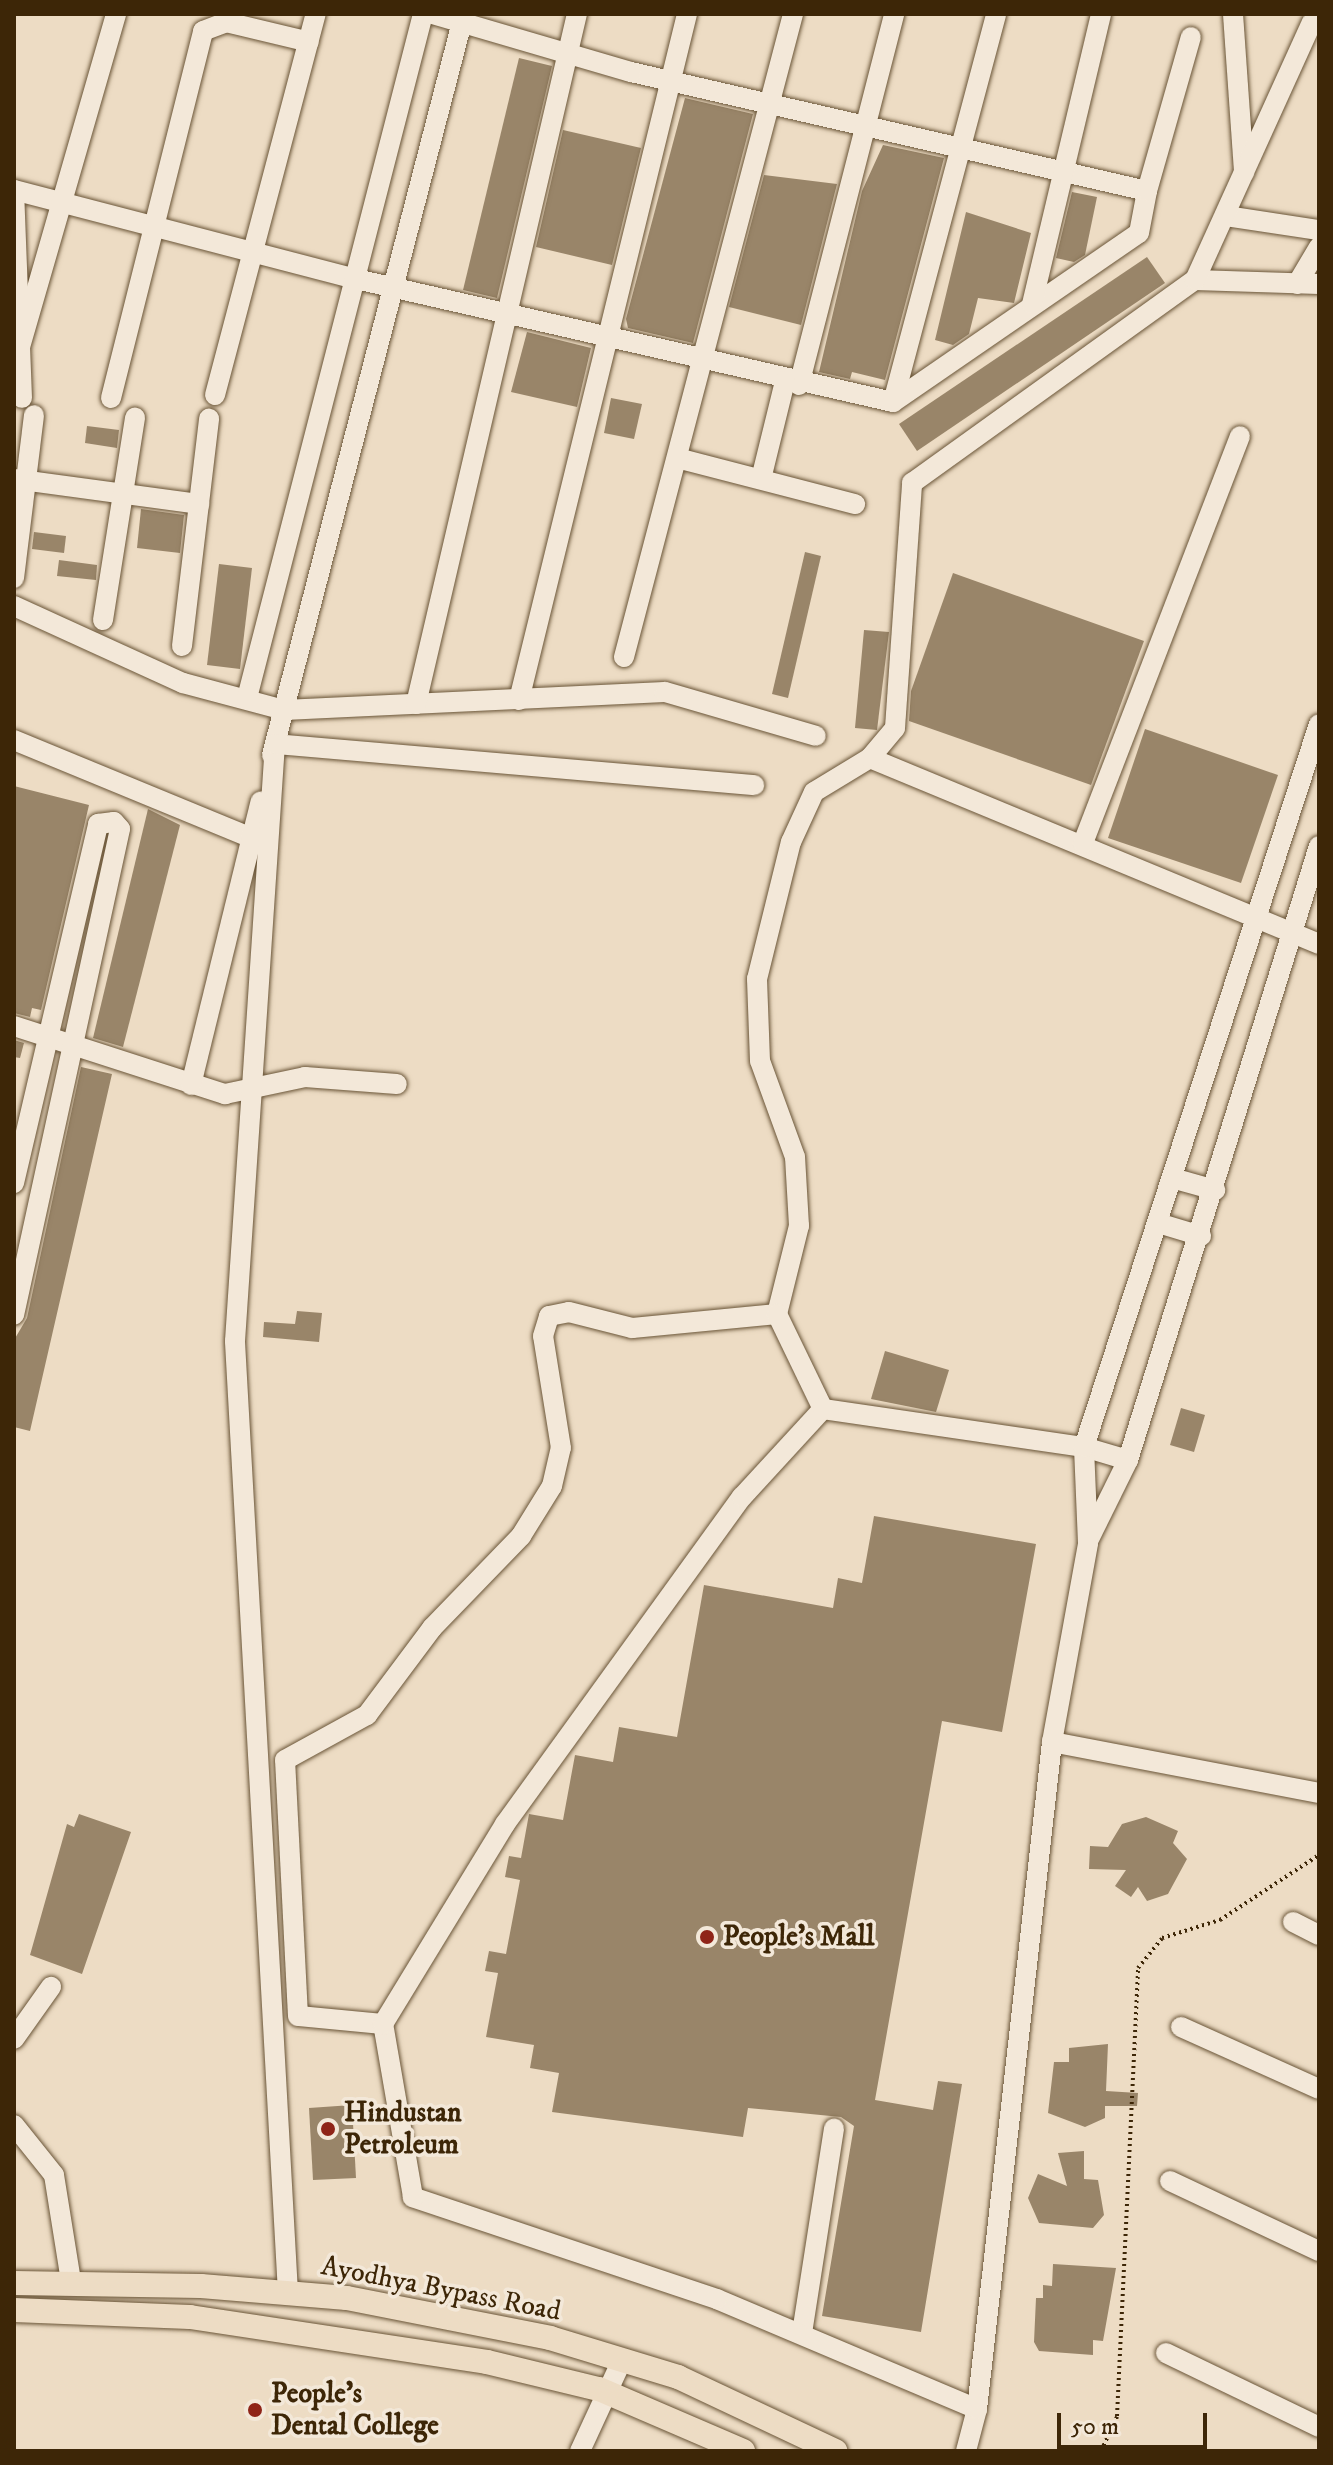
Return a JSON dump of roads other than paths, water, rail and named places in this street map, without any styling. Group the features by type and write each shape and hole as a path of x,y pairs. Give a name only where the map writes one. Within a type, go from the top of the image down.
{"main road":[{"name":"Ayodhya Bypass Road","path":"14,2283 96,2282 347,2298 622,2360 678,2377 835,2451"},
{"path":"96,2282 96,2311"},
{"path":"344,2337 347,2298"},
{"path":"14,2310 96,2311 344,2337 608,2392 743,2451"}],"street":[{"path":"20,347 67,202 116,14"},
{"path":"215,395 259,252 316,14"},
{"path":"247,698 423,14"},
{"path":"433,14 462,18 566,53 769,104 863,122 1062,173 1147,191"},
{"path":"416,704 577,14"},
{"path":"519,700 605,335 687,14"},
{"path":"624,657 677,458 707,361 793,14"},
{"path":"761,479 792,383 894,14"},
{"path":"893,402 964,147 996,14"},
{"path":"1032,304 1101,14"},
{"path":"1233,14 1244,177"},
{"path":"191,1085 391,286 462,18"},
{"path":"823,1409 777,1314 799,1226 795,1157 760,1061 757,979 791,842 814,792 870,758 898,717 912,483 1195,280 1244,177 1309,20"},
{"path":"111,398 203,31 226,22 309,42"},
{"path":"14,578 28,407 20,347 14,190 356,279 605,335 792,383 893,402 1139,233 1147,191 1191,37"},
{"path":"1226,216 1319,230"},
{"path":"1297,284 1319,247"},
{"path":"1195,280 1319,284"},
{"path":"103,620 135,418"},
{"path":"182,646 209,419"},
{"path":"1083,843 1240,436"},
{"path":"677,458 855,504"},
{"path":"20,480 199,504"},
{"path":"14,606 183,683 284,710 665,692 816,736"},
{"path":"966,2451 977,2409 1052,1742 1088,1543 1084,1447 1260,914 1319,724"},
{"path":"14,740 252,838"},
{"path":"275,744 754,785"},
{"path":"275,744 248,1084 248,1200 235,1341 288,2293"},
{"path":"870,758 1260,914 1319,944"},
{"path":"14,1183 98,824 114,822 120,829 17,1288 14,1315"},
{"path":"1088,1543 1128,1460 1201,1236 1319,846"},
{"path":"14,1026 50,1035 225,1094 248,1084 305,1077 397,1084"},
{"path":"1172,1178 1215,1190"},
{"path":"1158,1223 1201,1236"},
{"path":"383,2024 298,2016 285,1760 367,1715 432,1628 521,1536 552,1486 561,1448 543,1336 549,1316 569,1312 632,1328 777,1314"},
{"path":"823,1409 1084,1447 1128,1460"},
{"path":"823,1409 742,1497 514,1811 383,2024 413,2197 802,2333 977,2409"},
{"path":"1052,1742 1319,1793"},
{"path":"1293,1922 1319,1935"},
{"path":"14,2039 51,1987"},
{"path":"1181,2027 1319,2089"},
{"path":"14,2125 54,2175 71,2281"},
{"path":"802,2333 834,2128"},
{"path":"1170,2181 1319,2251"},
{"path":"1166,2353 1319,2427"},
{"path":"580,2451 622,2360"}],"place":[{"name":"People's Mall","path":"707,1937"},
{"name":"Hindustan Petroleum","path":"328,2129"},
{"name":"People's Dental College","path":"255,2410"}]}
